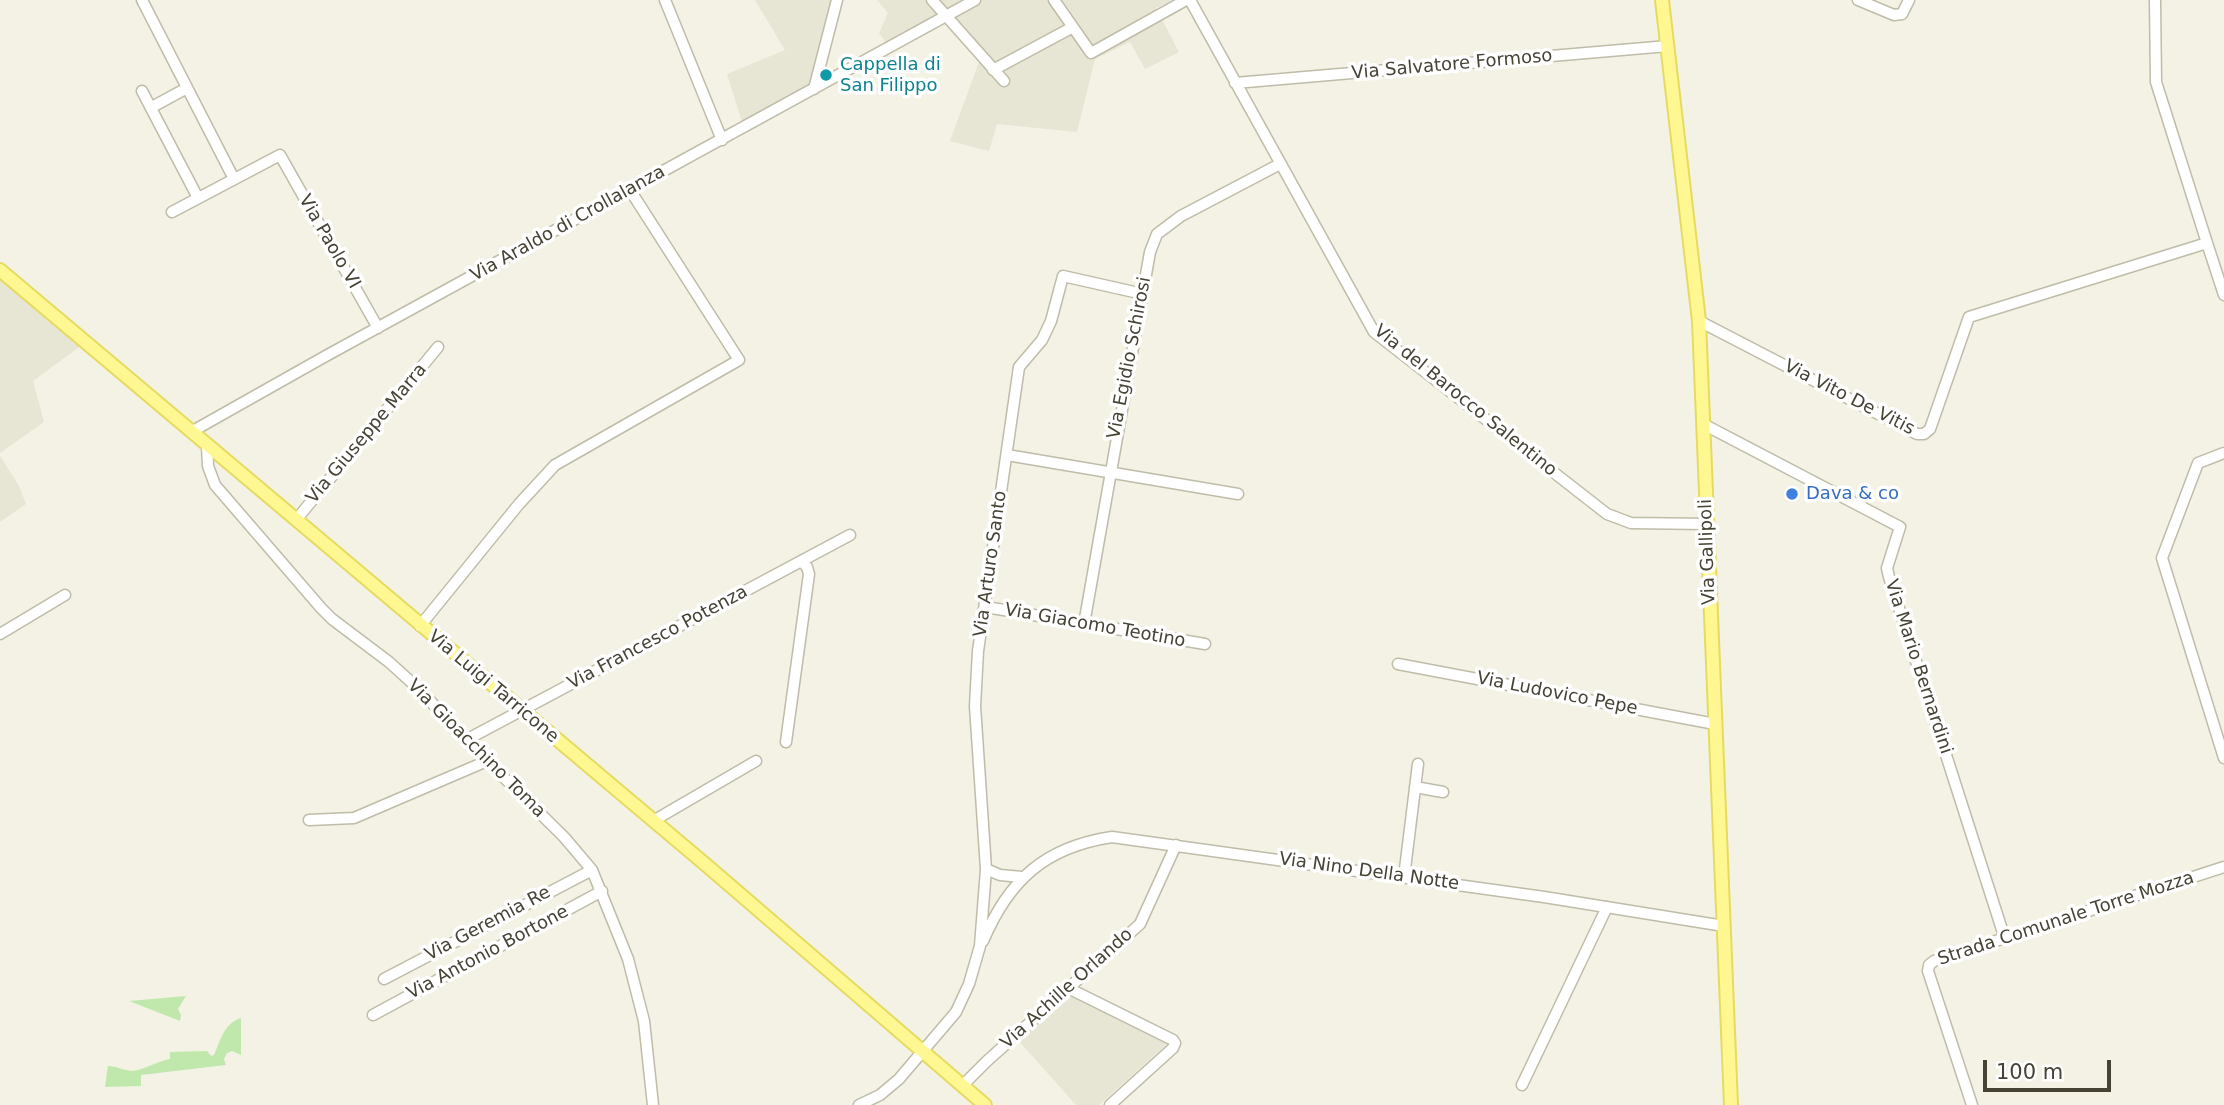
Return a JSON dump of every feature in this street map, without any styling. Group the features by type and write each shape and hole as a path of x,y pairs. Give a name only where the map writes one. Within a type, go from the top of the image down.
{"main road":[{"name":"Via Gallipoli","path":"1662,0 1699,321 1731,1105"},
{"name":"Via Luigi Tarricone","path":"0,270 985,1105"}],"street":[{"path":"142,0 234,179 172,212"},
{"path":"665,0 722,140"},
{"path":"814,89 837,0"},
{"path":"932,0 1003,81"},
{"name":"Via Araldo di Crollalanza","path":"191,432 975,0"},
{"path":"1054,0 1091,52 1188,0"},
{"name":"Via del Barocco Salentino","path":"1188,0 1374,332 1607,514 1631,523 1707,524"},
{"path":"1858,0 1894,15 1902,14 1909,0"},
{"path":"2155,0 2156,82 2224,295"},
{"path":"993,70 1073,27"},
{"name":"Via Salvatore Formoso","path":"1235,83 1668,47"},
{"path":"152,107 187,88"},
{"path":"142,91 198,198"},
{"name":"Via Paolo VI","path":"234,179 280,155 378,328"},
{"name":"Via Egidio Schirosi","path":"1084,624 1109,472 1150,253 1157,234 1181,216 1280,164"},
{"path":"419,625 519,504 555,466 739,360 630,190"},
{"name":"Via Vito De Vitis","path":"1699,321 1917,434 1924,434 1930,429 1969,317 2207,243"},
{"name":"Via Arturo Santo","path":"981,946 986,869 975,706 978,651 1010,455 1019,367 1042,340 1051,321 1063,276 1143,294"},
{"name":"Via Giuseppe Marra","path":"296,520 438,347"},
{"name":"Via Mario Bernardini","path":"1703,424 1900,527 1887,568 1889,577 2005,939"},
{"name":"Via Gioacchino Toma","path":"206,446 208,466 215,485 321,608 421,691 466,740 564,837 592,870 628,959 644,1021 653,1105"},
{"path":"2224,453 2198,463 2162,558 2224,758"},
{"path":"1010,455 1238,494"},
{"name":"Via Francesco Potenza","path":"466,740 850,535"},
{"path":"786,742 809,574 801,561"},
{"path":"0,634 65,595"},
{"name":"Via Giacomo Teotino","path":"986,607 1205,644"},
{"name":"Via Ludovico Pepe","path":"1398,664 1715,724"},
{"path":"309,820 354,818 487,761"},
{"path":"653,821 756,761"},
{"path":"1404,877 1418,764"},
{"path":"1415,787 1443,792"},
{"name":"Via Nino Della Notte","path":"1022,877 1053,855 1090,840 1112,837 1404,877 1724,926"},
{"name":"Via Achille Orlando","path":"962,1086 1140,924 1176,845"},
{"name":"Strada Comunale Torre Mozza","path":"1972,1105 1928,965 2224,867"},
{"path":"986,869 1000,875 1022,877"},
{"name":"Via Geremia Re","path":"384,979 592,870"},
{"name":"Via Arturo Santo","path":"859,1105 880,1095 899,1079 956,1012 969,984 981,946 1005,898 1022,877"},
{"name":"Via Antonio Bortone","path":"373,1016 602,891"},
{"path":"1522,1084 1607,907"},
{"path":"1068,988 1175,1043 1173,1048 1110,1105"}],"shaded area":[{"path":"755,0 831,0 809,88 743,125 727,74 785,50"},
{"path":"877,0 1172,0 1156,8 1179,52 1145,69 1130,42 1095,59 1077,132 997,124 989,151 950,141 983,51 948,11 888,45 879,33 888,13"},
{"path":"0,278 82,345 33,381 44,422 0,453"},
{"path":"0,456 18,484 26,504 0,522"},
{"path":"1070,993 1169,1042 1099,1105 1076,1105 1018,1040"}],"green space":[{"path":"186,996 178,1009 180,1021 129,1001"},
{"path":"241,1018 241,1055 232,1051 227,1053 224,1059 226,1065 141,1075 141,1086 105,1087 108,1066 135,1071 170,1059 170,1052 207,1051 211,1056 214,1055 226,1028"}],"place":[{"name":"Cappella di San Filippo","path":"826,75"},
{"name":"Dava & co","path":"1792,494"}]}
